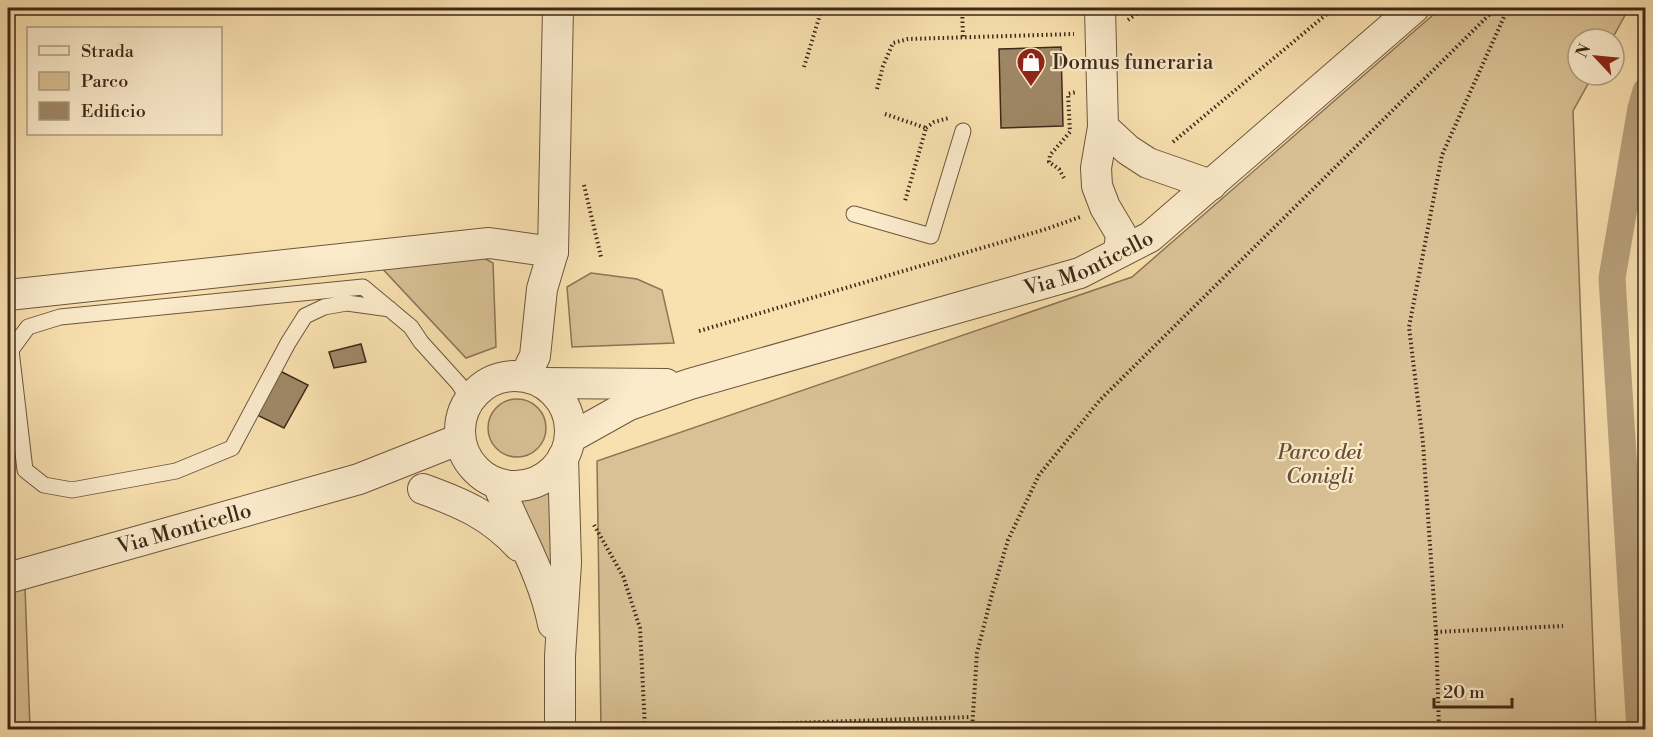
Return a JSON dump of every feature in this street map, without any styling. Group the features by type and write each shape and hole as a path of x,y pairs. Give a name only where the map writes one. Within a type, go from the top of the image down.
{"street":[{"path":"537,381 530,366 535,356 542,289 553,252 558,8"},
{"path":"1100,8 1103,126 1096,168 1097,186 1105,207 1121,234 1119,252"},
{"name":"Via Monticello","path":"567,447 629,405 690,384 1080,273 1150,237 1414,8"},
{"path":"1103,126 1128,150 1148,163 1210,184"},
{"path":"8,295 489,243 553,252"},
{"path":"560,729 560,656 566,563 567,447 570,421 565,406 556,393 537,381 509,375 489,382 469,400 461,419 460,439 466,455 475,469 494,482 521,485 543,479 554,469 567,447"},
{"name":"Via Monticello","path":"537,381 690,384"},
{"name":"Via Monticello","path":"8,578 359,479 460,439"},
{"name":"Via Monticello","path":"359,479 401,483 423,489 494,482"},
{"path":"494,482 535,564 549,601 560,656"},
{"path":"423,489 462,503 490,519 509,535 535,564"}],"lane":[{"path":"854,214 931,236 963,131"},
{"path":"390,309 347,303 324,307 305,316 288,343 232,448 176,471 72,490 44,485 25,470 11,350 28,327 60,317 363,287 390,309 411,327 421,342 459,384 469,400"}],"path":[{"path":"804,67 822,8"},
{"path":"962,8 963,38"},
{"path":"1148,163 1334,8"},
{"path":"972,729 977,652 992,594 1008,540 1039,475 1100,400 1496,8"},
{"path":"1439,729 1436,632 1423,443 1409,327 1442,155 1508,8"},
{"path":"877,89 883,66 893,43 908,39 1079,34"},
{"path":"1064,178 1059,169 1049,162 1050,155 1070,132 1068,94"},
{"path":"885,114 926,128"},
{"path":"905,201 926,128 945,117 951,118"},
{"path":"699,331 1043,230 1105,207"},
{"path":"592,522 623,576 640,628 645,729 971,717"},
{"path":"1436,632 1563,626"}],"green space":[{"name":"Parco dei Conigli","path":"1441,8 1629,8 1619,27 1566,27 1566,87 1586,87 1573,111 1596,729 601,729 597,461 1132,277"},
{"path":"480,256 493,263 496,347 466,358 379,265"},
{"path":"591,273 637,279 662,290 674,343 572,347 567,287"},
{"path":"517,399 528,401 541,412 546,428 544,439 533,452 517,457 506,455 493,444 488,428 490,417 501,404"},
{"path":"552,482 555,580 512,495 522,495"},
{"path":"25,586 30,729 8,730 8,591"}],"building":[{"name":"Domus funeraria","path":"1061,47 1063,126 1001,128 999,49"},
{"path":"361,344 366,362 334,368 329,352"},
{"path":"280,371 308,385 284,428 257,415"}],"waterway":[{"path":"1640,730 1612,278 1641,108 1646,91"}],"place":[{"name":"Domus funeraria","path":"1031,88"}]}
